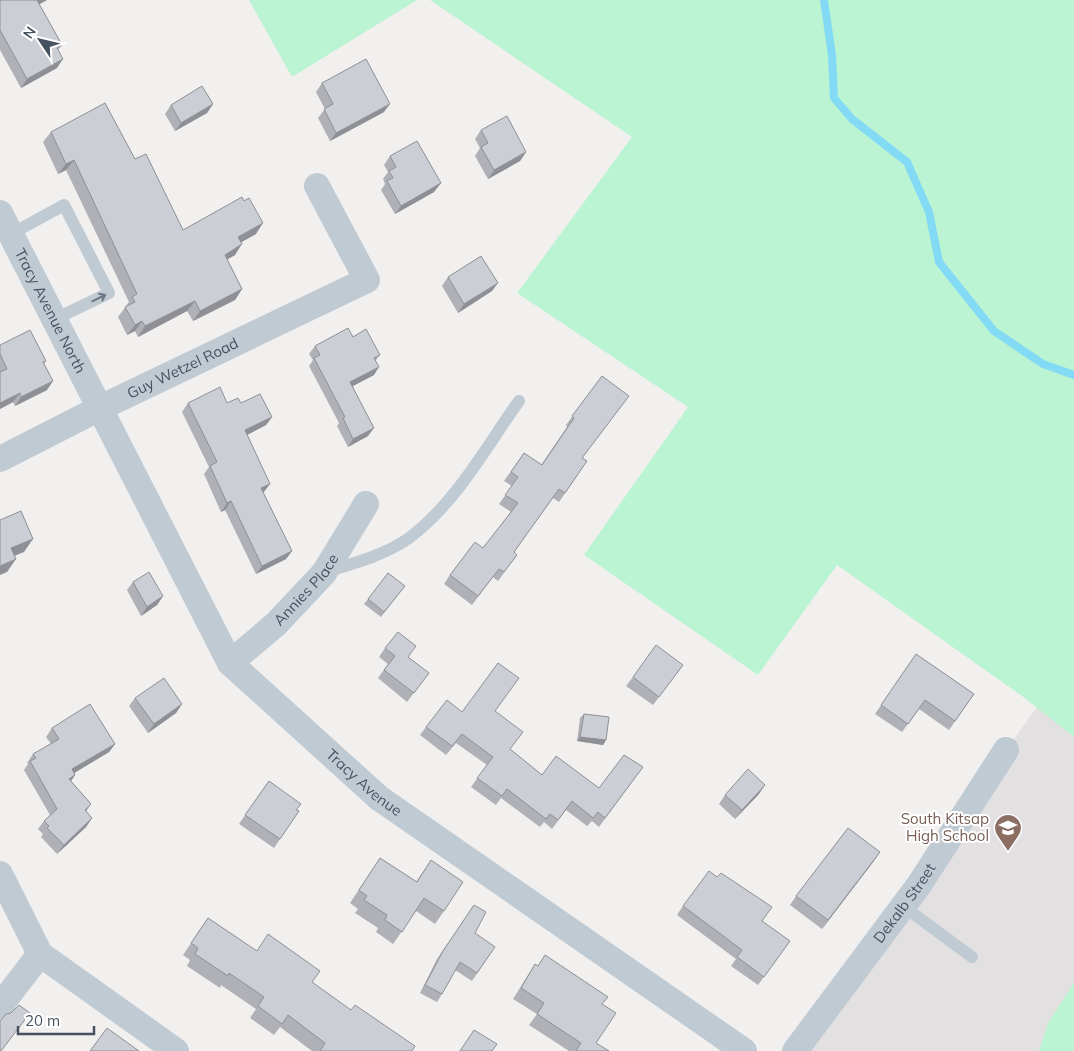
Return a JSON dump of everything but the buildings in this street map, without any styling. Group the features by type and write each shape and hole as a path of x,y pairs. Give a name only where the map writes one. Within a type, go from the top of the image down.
{"street":[{"name":"Guy Wetzel Road","path":"0,459 100,408 367,280 317,186"},
{"name":"Tracy Avenue North","path":"5,224 100,408"},
{"name":"Tracy Avenue","path":"100,408 230,663 379,798 744,1051"},
{"name":"Annies Place","path":"230,663 276,624 324,573 366,504"},
{"name":"Dekalb Street","path":"795,1051 903,906 963,820 1006,750"},
{"path":"0,874 40,954 176,1051"},
{"path":"0,1006 40,954"}],"lane":[{"path":"5,224 64,205 109,293 55,319"},
{"path":"324,573 389,549 409,538 433,516 461,484 519,401"},
{"path":"903,906 972,957"}],"shaded area":[{"name":"South Kitsap High School","path":"1074,656 1074,1051 795,1051 1006,750"}],"green space":[{"path":"249,0 417,0 292,77"},
{"path":"430,0 1074,0 1074,737 1022,696 837,565 758,675 584,555 688,407 517,293 632,137"},
{"path":"1074,983 1074,1051 1039,1051 1048,1023"}],"waterway":[{"path":"824,0 832,55 834,98 852,119 907,162 929,212 939,262 994,331 1043,364 1074,375"}],"place":[{"name":"South Kitsap High School","path":"1008,852"}]}
